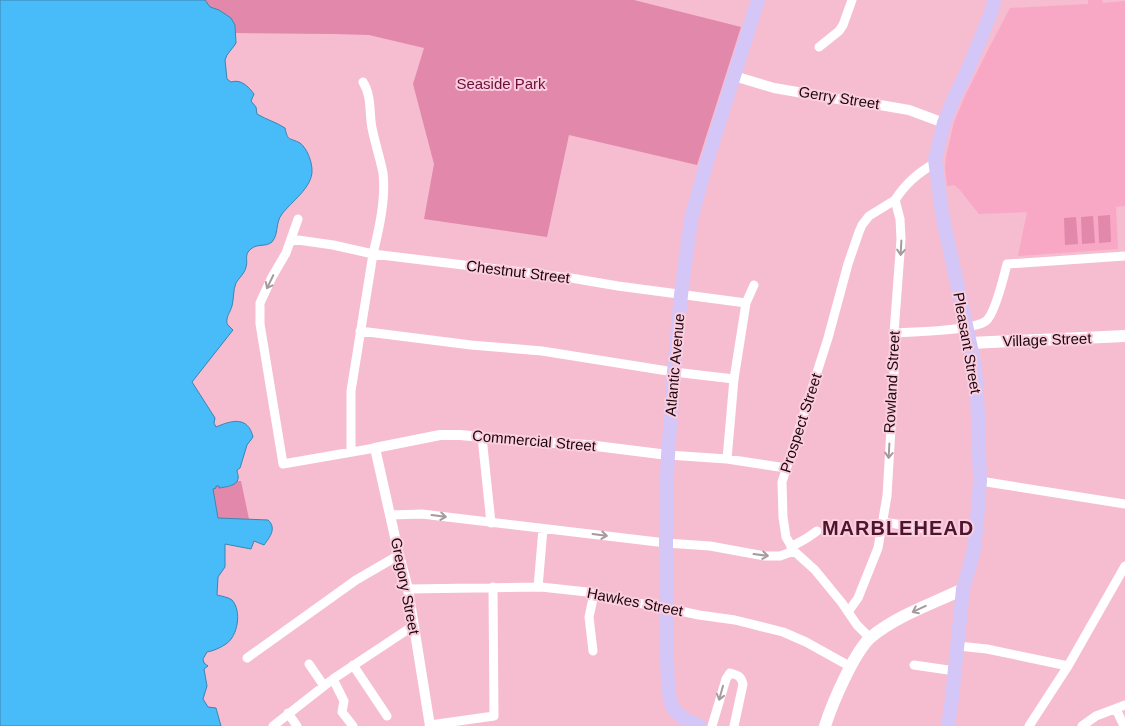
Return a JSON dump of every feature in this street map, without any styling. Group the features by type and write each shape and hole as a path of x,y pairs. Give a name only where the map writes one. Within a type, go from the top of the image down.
{"main road":[{"name":"Atlantic Avenue","path":"700,726 677,713 670,700 668,687 666,543 668,455 674,372 681,295 691,219 707,161 758,0"},
{"name":"Pleasant Street","path":"948,726 963,589 973,554 980,480 977,391 974,362 943,222 935,163 944,123 980,40 994,0"},
{"name":"Village Street","path":"970,343 1125,336"},
{"path":"825,726 851,667 870,638 906,615 963,589"}],"street":[{"path":"819,47 843,25 852,0"},
{"name":"Gerry Street","path":"734,76 774,88 909,110 944,123"},
{"path":"351,451 351,391 373,254 384,199 384,185 372,127 370,102 366,86 363,82"},
{"path":"895,200 904,186 923,170 935,163"},
{"name":"Rowland Street","path":"848,612 858,598 878,548 887,496 894,377 894,333 901,239 900,219 895,200"},
{"name":"Prospect Street","path":"793,549 786,537 783,517 782,482 786,468 828,338 848,264 862,225 869,216 895,200"},
{"path":"291,239 298,219"},
{"name":"Chestnut Street","path":"291,239 373,254 571,278 746,303"},
{"name":"Commercial Street","path":"291,239 286,253 260,303 260,324 283,464 440,435 460,435 727,459 786,468"},
{"path":"894,333 967,328 985,322 990,317 1007,264 1125,256"},
{"path":"727,459 734,379 746,303 754,284"},
{"path":"360,331 471,345 542,351 674,372 734,379"},
{"path":"482,437 491,523"},
{"name":"Gregory Street","path":"375,448 408,589 430,726"},
{"path":"980,480 1125,504"},
{"path":"390,515 422,514 666,543 710,546 765,556 780,556 817,531"},
{"path":"883,522 935,530"},
{"path":"538,587 543,529"},
{"path":"793,549 816,570 857,625 870,638"},
{"path":"247,658 356,580 399,555"},
{"path":"1029,726 1068,666 1125,566"},
{"name":"Hawkes Street","path":"408,589 538,587 587,592 613,600 735,620 784,632 851,667"},
{"path":"430,726 494,716 493,588"},
{"path":"592,651 589,617 594,594"},
{"path":"273,726 333,679 413,626"},
{"path":"958,646 987,649 1068,666"},
{"path":"309,664 324,686"},
{"path":"353,665 387,716"},
{"path":"914,665 955,671"},
{"path":"712,726 726,679 730,673 742,678 743,684 734,726"},
{"path":"333,679 344,701 342,712 353,726"},
{"path":"1082,726 1096,716 1125,705"},
{"path":"1116,709 1124,726"},
{"path":"288,713 297,726"}],"shaded area":[{"path":"1088,0 1102,0 1103,3 1125,1 1125,206 1116,207 1118,249 1018,256 1027,212 979,214 959,189 954,185 947,186 946,157 954,122 965,96 1010,8 1088,4"}],"green space":[{"name":"Seaside Park","path":"205,0 634,0 741,27 697,165 569,135 547,237 424,219 434,164 413,84 424,48 369,35 236,33 235,25 231,18 219,10 210,7"},
{"path":"1110,215 1111,242 1099,243 1098,216"},
{"path":"1093,216 1095,243 1082,244 1081,217"},
{"path":"1076,217 1078,244 1065,245 1064,218"},
{"path":"237,481 241,481 249,519 218,518 213,489 215,486 219,486 219,488 231,486"}],"water":[{"path":"0,0 205,0 210,7 219,10 231,18 235,25 236,43 225,60 227,79 231,82 241,82 249,88 254,94 251,101 256,107 257,114 285,128 288,137 303,145 310,159 312,170 309,182 280,217 276,236 269,244 254,247 247,254 247,265 234,288 232,306 227,319 227,324 233,330 192,382 215,418 214,423 216,427 233,422 243,423 251,430 253,437 247,445 240,468 237,470 237,481 230,486 219,488 219,486 216,486 213,489 218,518 268,520 272,526 270,536 264,545 254,541 251,549 225,544 225,567 218,577 217,595 227,597 235,605 238,617 236,629 226,644 207,652 203,659 204,663 208,666 204,669 207,686 203,699 208,707 216,708 221,726 0,726"}],"district":[{"name":"MARBLEHEAD","path":"898,528"}]}
